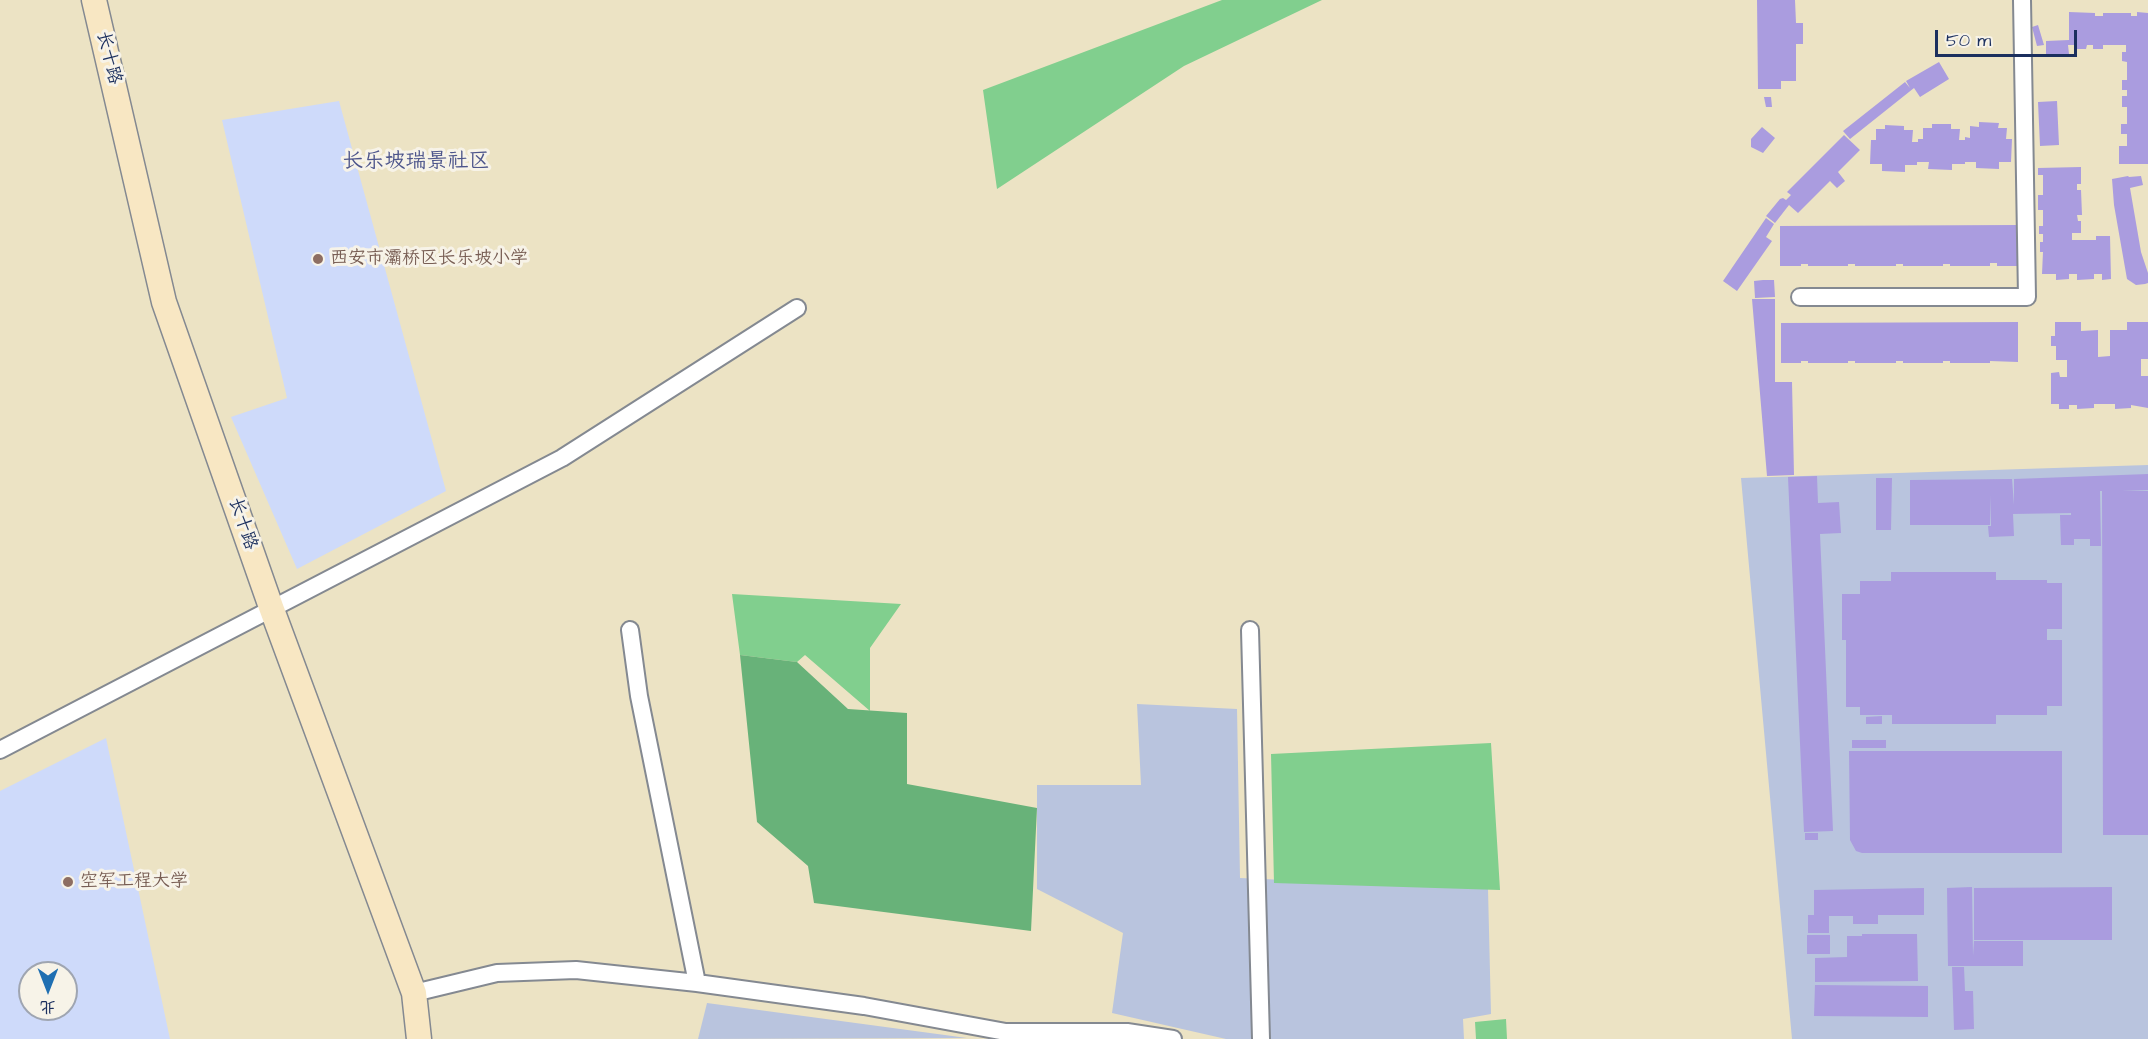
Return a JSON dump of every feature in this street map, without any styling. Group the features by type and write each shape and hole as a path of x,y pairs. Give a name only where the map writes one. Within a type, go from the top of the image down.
{"street":[{"name":"长十路","path":"94,0 164,302 271,607 414,993 418,1039"},
{"path":"1800,297 2027,297 2025,1"},
{"path":"0,750 271,607 562,458 797,308"},
{"path":"630,630 639,696 697,982"},
{"path":"1250,630 1261,1039"},
{"path":"414,993 497,973 576,970 697,982 864,1006 1006,1032 1127,1032 1173,1039"}],"shaded area":[{"name":"西安市灞桥区长乐坡小学","path":"339,101 446,491 297,569 231,417 287,398 222,120"},
{"path":"2148,465 2148,1039 1792,1039 1741,478"},
{"path":"1137,704 1237,709 1240,878 1488,889 1491,1014 1463,1019 1464,1039 1226,1039 1112,1013 1123,933 1037,889 1037,785 1141,785"},
{"name":"空军工程大学","path":"106,738 170,1039 0,1039 0,791"},
{"path":"707,1003 967,1038 698,1039"}],"green space":[{"path":"1222,0 1322,0 1184,66 997,189 983,90"},
{"path":"732,594 901,604 870,648 870,711 805,655 797,662 740,655"},
{"path":"740,655 797,662 848,709 907,713 907,784 1037,808 1031,931 814,903 808,866 757,822"},
{"path":"1491,743 1500,890 1274,883 1271,754"},
{"path":"1506,1019 1507,1039 1476,1039 1475,1022"}],"building":[{"path":"1757,0 1795,0 1796,23 1803,23 1803,44 1796,44 1796,81 1781,81 1781,89 1758,89"},
{"path":"2069,12 2095,13 2095,16 2103,16 2103,13 2131,13 2131,16 2137,16 2137,12 2148,13 2148,164 2119,164 2119,146 2127,146 2127,134 2121,134 2121,124 2127,124 2127,107 2122,107 2122,96 2127,96 2127,90 2122,90 2122,80 2127,80 2127,62 2122,61 2122,52 2126,52 2126,45 2103,45 2103,49 2093,49 2093,45 2087,45 2086,49 2077,49 2077,45 2068,45 2069,54 2046,55 2046,41 2069,40"},
{"path":"2038,25 2044,45 2037,46 2032,27"},
{"path":"1939,62 1949,79 1920,97 1914,88 1850,139 1843,131 1905,82 1910,88 1906,81"},
{"path":"1764,97 1771,97 1772,107 1766,107"},
{"path":"2057,101 2059,145 2040,146 2038,102"},
{"path":"1979,122 1999,123 1998,128 2007,128 2006,139 2012,139 2011,162 1999,162 1999,169 1976,168 1976,162 1965,162 1965,164 1952,164 1952,170 1928,169 1929,162 1917,162 1917,165 1905,165 1905,172 1882,171 1882,164 1870,164 1871,140 1876,140 1876,129 1885,129 1885,125 1904,126 1904,130 1913,130 1912,142 1918,142 1918,139 1923,139 1923,128 1932,128 1932,124 1951,124 1951,129 1960,129 1959,140 1965,140 1965,137 1970,138 1970,126 1979,127"},
{"path":"1762,127 1775,138 1763,153 1751,147 1751,139"},
{"path":"1844,135 1860,150 1838,172 1845,181 1837,188 1830,181 1798,213 1789,205 1775,223 1766,216 1780,199 1786,200 1791,195 1787,192"},
{"path":"2081,167 2081,184 2077,184 2077,190 2081,190 2082,215 2077,215 2078,221 2081,221 2081,233 2072,233 2072,240 2096,240 2096,236 2110,236 2111,279 2102,280 2102,274 2094,274 2094,279 2077,280 2077,274 2069,274 2069,279 2056,280 2056,274 2042,274 2043,252 2040,252 2040,242 2043,242 2043,234 2039,234 2039,226 2043,226 2043,210 2038,210 2038,195 2043,195 2043,175 2038,175 2038,168"},
{"path":"2141,176 2143,185 2130,188 2141,252 2148,273 2148,283 2145,284 2136,285 2127,279 2114,205 2112,179"},
{"path":"1766,218 1774,224 1766,237 1772,241 1737,291 1723,281"},
{"path":"2017,225 2018,266 1997,266 1997,263 1990,263 1990,266 1943,264 1943,266 1903,266 1903,264 1896,264 1896,266 1855,266 1855,264 1848,264 1848,266 1808,266 1808,264 1801,264 1801,266 1780,266 1780,226"},
{"path":"1774,280 1775,297 1755,298 1754,281"},
{"path":"1752,299 1775,299 1775,382 1792,382 1794,475 1767,476"},
{"path":"2018,322 2018,362 1855,363 1855,361 1848,361 1848,363 1808,363 1808,361 1801,361 1801,363 1781,363 1781,323"},
{"path":"2055,322 2081,322 2081,331 2098,330 2098,357 2110,356 2110,330 2127,330 2127,322 2148,322 2148,359 2141,359 2141,376 2148,376 2148,408 2131,405 2131,408 2115,409 2115,404 2094,404 2094,408 2077,409 2077,405 2069,405 2069,409 2059,409 2059,404 2051,404 2051,373 2059,372 2060,377 2067,377 2067,360 2056,360 2056,346 2051,346 2051,336 2055,336"},
{"path":"2148,474 2148,490 2122,490 2148,491 2148,835 2103,835 2102,491 2100,491 2101,546 2090,546 2090,539 2074,539 2074,545 2061,545 2060,515 2071,515 2071,513 2013,514 2014,536 1989,537 1988,526 1991,526 1991,495 1990,525 1910,525 1910,480 2012,479 2014,505 2014,479"},
{"path":"1817,476 1818,503 1839,502 1841,533 1820,534 1833,831 1804,832 1788,477"},
{"path":"1876,478 1892,478 1891,530 1876,530"},
{"path":"1891,572 1996,572 1996,580 2047,580 2047,583 2062,583 2062,629 2047,629 2047,640 2062,640 2062,706 2047,706 2047,715 1996,715 1996,724 1892,724 1892,715 1860,715 1860,707 1846,707 1846,640 1842,640 1842,594 1860,594 1860,581 1891,581"},
{"path":"1882,716 1882,724 1866,724 1866,717"},
{"path":"1852,740 1886,740 1886,748 1852,748"},
{"path":"1849,751 2062,751 2062,853 1862,853 1856,851 1850,840"},
{"path":"1805,833 1818,833 1818,840 1805,840"},
{"path":"1972,887 1973,956 1974,941 2023,941 2023,966 1948,966 1947,888"},
{"path":"2112,887 2112,940 1974,940 1974,888"},
{"path":"1924,888 1924,915 1878,915 1878,924 1853,924 1853,916 1829,916 1829,933 1808,933 1808,915 1814,915 1814,890"},
{"path":"1862,934 1917,934 1918,981 1815,982 1815,958 1847,957 1847,936 1862,936"},
{"path":"1807,935 1830,935 1830,954 1807,954"},
{"path":"1952,967 1964,967 1965,991 1973,991 1974,1029 1954,1030"},
{"path":"1815,985 1928,986 1928,1017 1814,1016"}],"place":[{"name":"西安市灞桥区长乐坡小学","path":"318,259"},
{"name":"空军工程大学","path":"68,882"}],"district":[{"name":"长乐坡瑞景社区","path":"416,163"}]}
